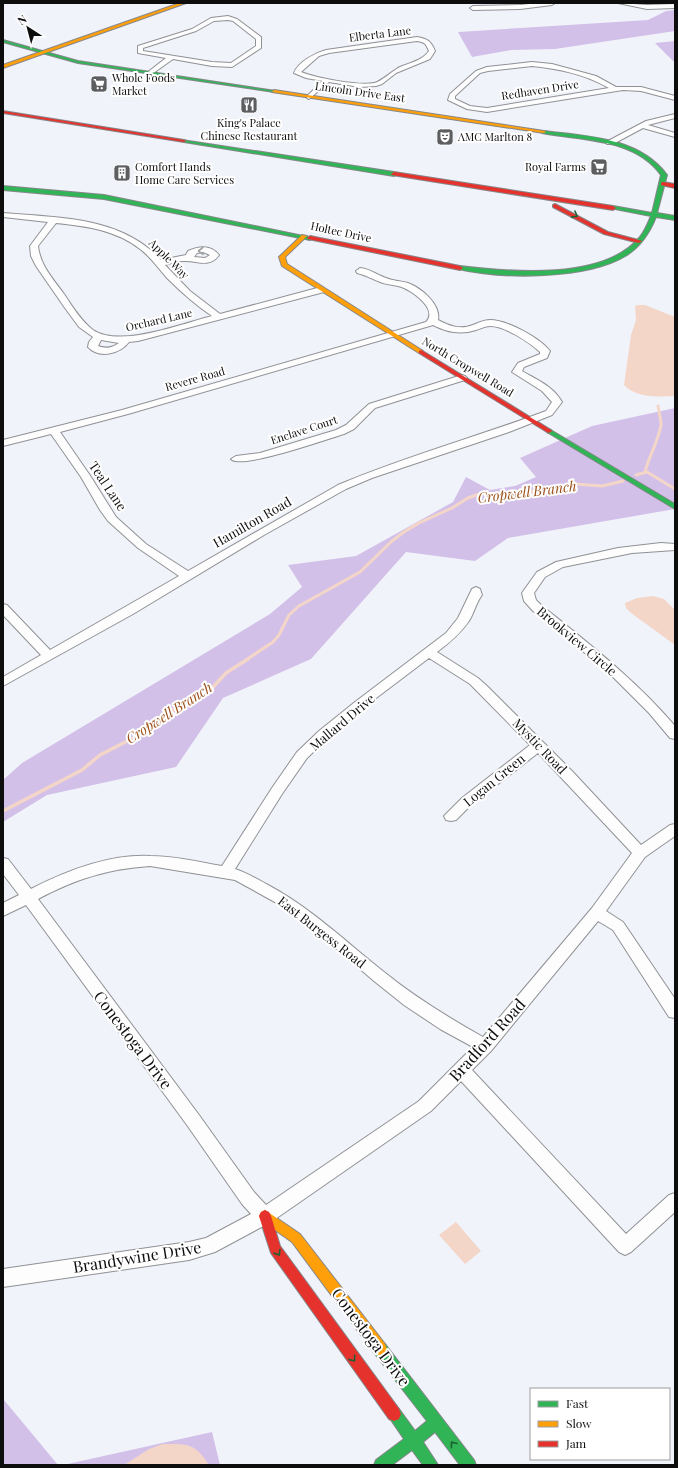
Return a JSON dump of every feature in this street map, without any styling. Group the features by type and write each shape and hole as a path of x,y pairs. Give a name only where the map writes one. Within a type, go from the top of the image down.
{"main road":[{"path":"3,67 184,3"},
{"name":"Lincoln Drive East","path":"3,41 78,62 610,142 630,148 654,162 664,176 663,184"},
{"path":"3,106 653,211 675,218"},
{"path":"3,112 526,195 653,211 675,211"},
{"path":"653,211 663,184 675,186"},
{"name":"Holtec Drive","path":"3,188 104,197 304,236 457,268 523,274 571,270 597,264 626,251 639,241 645,234 653,211"},
{"path":"526,195 561,208 606,233 639,241"},
{"name":"North Cropwell Road","path":"304,236 282,257 284,265 321,290 462,378 675,507"},
{"name":"Conestoga Drive","path":"265,1216 296,1238 469,1465"},
{"name":"Conestoga Drive","path":"265,1216 275,1249 431,1465"},
{"path":"381,1465 436,1423"}],"street":[{"path":"472,8 520,7 552,3"},
{"path":"621,3 647,7 675,6"},
{"path":"222,73 232,66 259,47 259,38 235,20 228,18 213,19 194,30 140,47 140,52 171,58 232,66"},
{"name":"Elberta Lane","path":"412,40 425,40 431,47 431,53 428,58 394,72 378,84 365,85 328,80 303,76 297,72 320,54 333,50 412,40"},
{"path":"150,73 171,58"},
{"name":"Redhaven Drive","path":"615,89 594,77 546,64 532,64 488,69 475,74 452,95 451,100 454,103 469,108 495,109 615,89 641,89 675,98"},
{"path":"309,97 328,80"},
{"path":"453,118 469,108"},
{"path":"610,142 642,125 657,119 675,116"},
{"path":"642,125 675,135"},
{"name":"Apple Way","path":"3,215 96,226 121,235 142,247 181,286 219,317"},
{"name":"Orchard Lane","path":"54,220 34,246 34,256 79,324 99,336 94,342 93,347 101,350 118,349 122,346 125,340 177,330 219,317 321,290"},
{"path":"159,263 190,257"},
{"path":"360,271 366,271 385,281 402,284 413,289 429,303 434,314 433,321"},
{"name":"Revere Road","path":"3,443 124,412 428,324 433,321"},
{"name":"Hamilton Road","path":"3,682 342,487 368,476 505,430 549,413 554,408 557,402 556,398 517,372 521,365 544,356 546,354 543,349 499,323 487,323 462,332 449,330 433,321"},
{"name":"Enclave Court","path":"236,459 261,456 340,432 350,427 372,406 462,378"},
{"name":"Teal Lane","path":"54,431 86,477 105,510 112,519 142,546 187,576"},
{"name":"Brookview Circle","path":"675,547 658,546 642,548 560,564 539,576 528,592 530,601 537,608 610,667 654,710 675,735"},
{"name":"Mallard Drive","path":"226,872 277,791 302,755 348,715 450,636 464,619 472,599 476,595 476,591"},
{"path":"3,608 49,656"},
{"name":"Mystic Road","path":"429,653 474,681 484,689 538,744 640,853"},
{"name":"Logan Green","path":"451,816 467,801 538,744"},
{"name":"Bradford Road","path":"265,1216 425,1106 485,1046 598,912 640,853 675,829"},
{"name":"East Burgess Road","path":"3,910 52,884 85,872 131,862 150,861 182,864 226,872 240,876 287,902 337,941 379,977 410,1000 446,1024 485,1046"},
{"name":"Conestoga Drive","path":"3,863 193,1120 248,1198 265,1216"},
{"path":"598,912 618,926 675,1012"},
{"path":"462,1070 625,1246 675,1201"},
{"name":"Brandywine Drive","path":"3,1278 189,1251 209,1246 265,1216"}],"shaded area":[{"path":"675,10 675,31 555,49 511,50 472,57 458,32 648,20 666,11"},
{"path":"675,41 675,62 674,62 655,43"},
{"path":"645,305 675,317 675,396 648,396 634,392 624,385 631,335 636,320 635,306"},
{"path":"675,408 675,509 508,538 475,561 406,552 311,659 223,698 176,767 47,795 3,822 3,780 22,763 270,614 302,587 288,565 356,556 453,502 466,477 490,490 515,486 536,477 520,458 592,426"},
{"path":"653,596 664,599 675,610 675,645 626,608 625,603 637,598"},
{"path":"456,1222 481,1251 465,1264 439,1235"},
{"path":"4,1400 58,1465 3,1465"},
{"path":"212,1432 220,1465 63,1465"},
{"path":"163,1444 190,1446 199,1452 209,1465 124,1465 149,1449"}],"waterway":[{"path":"645,472 661,425 658,406"},
{"name":"Cropwell Branch","path":"636,475 647,472 675,489"},
{"name":"Cropwell Branch","path":"246,660 273,642 279,635 289,615 299,606 360,572 392,541 404,532 419,523 452,508 468,498 479,494 537,491 575,484 602,486 623,481"},
{"name":"Cropwell Branch","path":"3,811 82,770 100,755 137,736 161,717 213,687 226,673 248,659"}],"traffic: fast":[{"path":"3,41 44,53"},
{"path":"44,53 78,62 274,91"},
{"path":"460,268 481,271 529,273 581,269 604,263 625,254 641,240 645,234 656,209 664,175 657,166 644,155 618,144 544,132"},
{"path":"184,141 394,174"},
{"path":"3,188 104,197 310,238"},
{"path":"613,208 675,218"},
{"path":"549,431 675,507"},
{"path":"380,1349 469,1465"},
{"path":"394,1414 431,1465"},
{"path":"381,1465 436,1423"}],"traffic: slow":[{"path":"3,67 184,3"},
{"path":"274,91 544,132"},
{"path":"304,236 282,257 284,265 421,352"},
{"path":"265,1216 296,1238 380,1349"}],"traffic: jam":[{"path":"3,112 184,141"},
{"path":"394,174 613,208"},
{"path":"663,184 675,186"},
{"path":"555,206 606,233 639,241"},
{"path":"310,238 460,268"},
{"path":"421,352 549,431"},
{"path":"265,1216 275,1249 394,1414"}],"place":[{"name":"Whole Foods Market","path":"99,84"},
{"name":"King's Palace Chinese Restaurant","path":"249,105"},
{"name":"AMC Marlton 8","path":"445,137"},
{"name":"Royal Farms","path":"599,167"},
{"name":"Comfort Hands Home Care Services","path":"122,173"}]}
